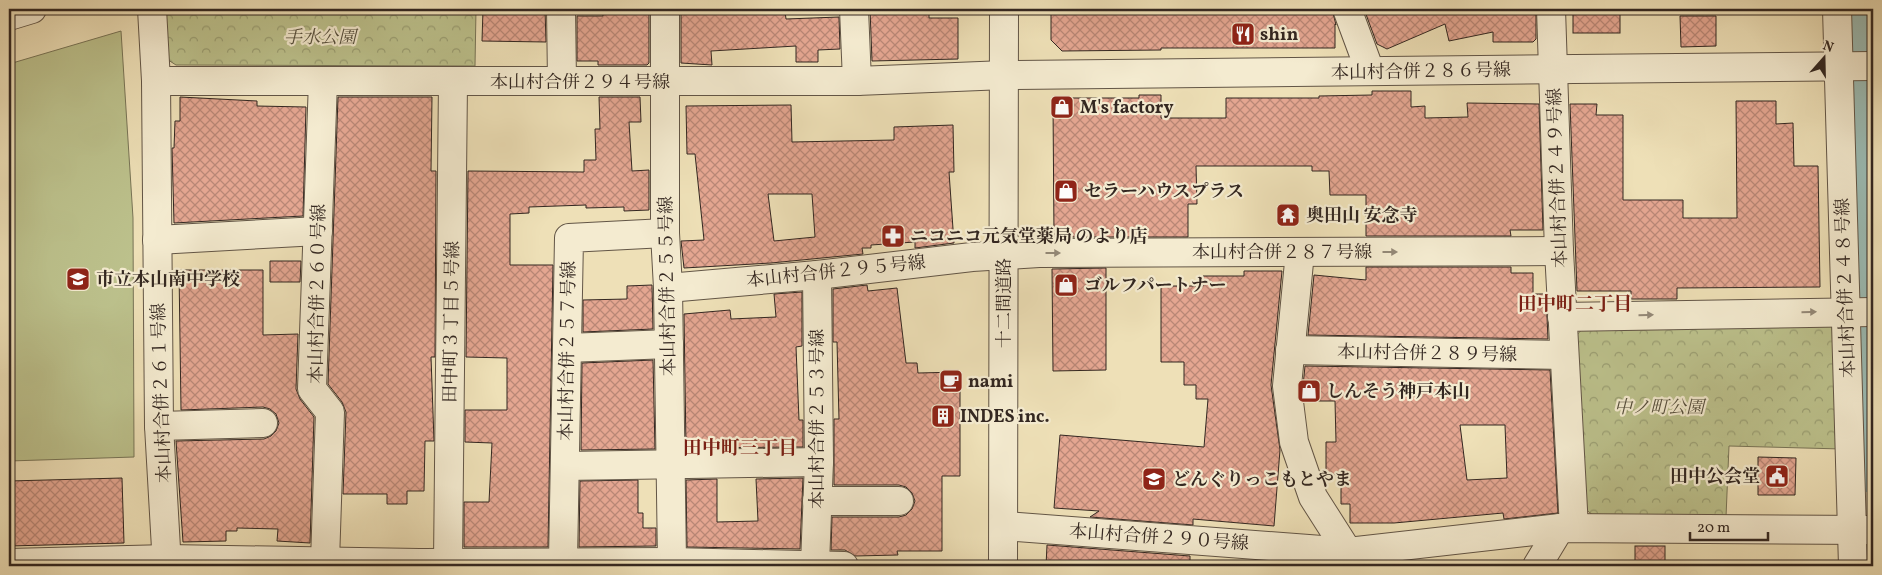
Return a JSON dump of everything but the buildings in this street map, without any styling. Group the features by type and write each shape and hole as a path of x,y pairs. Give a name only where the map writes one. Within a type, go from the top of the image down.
{"street":[{"path":"9,16 32,9"},
{"name":"本山村合併２６１号線","path":"152,9 156,81 159,426 168,562"},
{"path":"561,9 562,82"},
{"name":"本山村合併２５５号線","path":"665,9 665,233 668,288 672,562"},
{"path":"854,9 857,81"},
{"name":"十二間道路","path":"1003,566 1004,9"},
{"path":"1347,9 1370,71"},
{"name":"本山村合併２４９号線","path":"1551,9 1564,355 1567,528"},
{"name":"本山村合併２４８号線","path":"1836,9 1846,312 1863,530 1852,566"},
{"name":"本山村合併２８６号線","path":"1005,75 1873,66"},
{"name":"本山村合併２９４号線","path":"156,81 857,81 1005,75"},
{"name":"本山村合併２６０号線","path":"311,563 330,412 312,389 323,81"},
{"name":"田中町３丁目５号線","path":"448,562 453,82"},
{"path":"157,240 318,231"},
{"name":"本山村合併２５７号線","path":"563,561 569,238 665,233"},
{"path":"1300,252 1287,386 1294,442 1313,497 1349,559"},
{"name":"本山村合併２８７号線","path":"1004,254 1559,252"},
{"name":"本山村合併２９５号線","path":"668,288 1004,254"},
{"name":"本山村合併２５３号線","path":"815,564 819,462 817,274"},
{"path":"1562,317 1873,312"},
{"path":"567,348 669,344"},
{"name":"本山村合併２８９号線","path":"1290,350 1564,355"},
{"path":"159,426 263,424"},
{"path":"565,466 819,462"},
{"path":"817,501 899,501"},
{"name":"本山村合併２９０号線","path":"1004,526 1349,559 1567,528 1863,530"},
{"path":"1537,566 1567,528"},
{"path":"9,563 419,564 563,561 844,566"}],"green space":[{"name":"手水公園","path":"165,9 476,9 475,66 176,65 165,58"},
{"name":"市立本山南中学校","path":"121,31 133,218 134,457 9,461 9,64"},
{"name":"中ノ町公園","path":"1830,325 1840,334 1842,449 1729,446 1726,517 1595,517 1583,507 1574,338 1585,326"}],"waterway":[{"path":"1860,9 1873,470"}],"place":[{"name":"shin","path":"1243,34"},
{"name":"M's factory","path":"1062,107"},
{"name":"セラーハウスプラス","path":"1066,191"},
{"name":"奥田山 安念寺","path":"1288,215"},
{"name":"ニコニコ元気堂薬局 のより店","path":"893,236"},
{"name":"市立本山南中学校","path":"78,279"},
{"name":"ゴルフパートナー","path":"1066,285"},
{"name":"nami","path":"951,381"},
{"name":"しんそう神戸本山","path":"1309,391"},
{"name":"INDES inc.","path":"943,416"},
{"name":"田中公会堂","path":"1777,476"},
{"name":"どんぐりっこもとやま","path":"1154,479"}],"district":[{"name":"田中町二丁目","path":"1575,303"},
{"name":"田中町三丁目","path":"740,447"}]}
